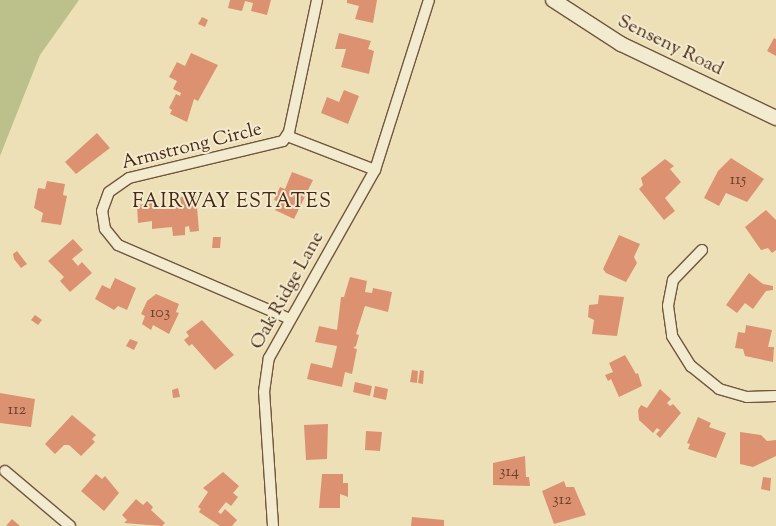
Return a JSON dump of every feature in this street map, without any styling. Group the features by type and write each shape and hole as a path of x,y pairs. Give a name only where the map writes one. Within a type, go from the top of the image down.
{"main road":[{"name":"Senseny Road","path":"553,0 621,44 776,118"}],"street":[{"path":"287,136 317,0"},
{"name":"Oak Ridge Lane","path":"273,526 264,392 269,358 375,170 429,0"},
{"name":"Armstrong Circle","path":"290,319 118,245 105,229 102,219 109,192 129,178 277,144 287,136 375,170"},
{"path":"702,250 681,269 672,286 668,306 672,336 691,366 719,389 746,397 776,396"},
{"path":"5,471 70,526"}],"green space":[{"path":"0,0 79,0 40,55 0,156"}],"building":[{"path":"230,0 271,0 267,15 251,11 253,3 245,1 242,11 228,8"},
{"path":"347,0 377,0 373,23 355,19 359,6 347,3"},
{"path":"202,17 208,20 205,27 198,24"},
{"path":"339,33 371,41 368,49 374,51 369,74 341,67 346,49 335,49"},
{"path":"774,38 776,39 776,56 767,51"},
{"path":"191,53 218,65 198,101 194,99 187,122 170,114 172,110 169,108 176,94 180,96 181,93 173,89 177,81 169,77 177,62 185,66"},
{"path":"344,90 359,96 348,124 321,113 327,97 339,102"},
{"path":"97,133 110,148 76,174 65,162"},
{"path":"731,158 764,179 747,202 726,193 719,206 704,198 718,171"},
{"path":"665,159 674,166 670,169 681,182 665,198 675,211 664,220 639,189 643,185 641,178"},
{"path":"292,172 313,180 294,219 275,210 279,202 274,200 280,187 285,189"},
{"path":"47,181 65,184 63,195 67,196 61,225 41,222 43,213 34,208 38,188 45,189"},
{"path":"196,195 199,231 190,232 189,226 185,227 185,235 173,236 172,227 152,229 152,221 138,223 137,205 152,203 153,207 181,204 180,197"},
{"path":"766,210 776,220 776,250 772,253 768,248 761,250 745,227"},
{"path":"619,235 640,244 634,257 637,263 626,282 606,273 603,269"},
{"path":"213,237 221,237 220,248 212,248"},
{"path":"73,239 83,250 72,259 78,266 82,262 92,273 70,292 60,281 64,277 48,261"},
{"path":"17,251 27,264 21,268 14,259 13,254"},
{"path":"749,273 763,284 773,286 773,290 766,291 753,309 745,303 737,313 726,305"},
{"path":"350,277 367,281 365,292 372,293 373,288 392,292 388,312 365,306 356,334 359,335 356,346 353,348 357,349 352,374 345,372 342,387 307,379 311,363 332,368 337,346 315,342 319,326 337,330 341,297 344,297"},
{"path":"115,278 136,288 127,310 118,306 114,310 95,299 102,285 110,289"},
{"path":"156,294 179,304 176,312 179,313 169,334 153,325 151,330 142,324 145,316 141,314 147,301"},
{"path":"599,295 624,297 617,336 592,334 594,320 588,317 589,305 598,304"},
{"path":"35,315 42,320 38,325 31,320"},
{"path":"202,320 234,355 215,370 192,344 189,346 184,340 189,336 186,332"},
{"path":"746,325 772,330 768,347 774,347 773,362 745,356 743,349 735,348 738,332 745,333"},
{"path":"130,339 138,342 134,350 126,346"},
{"path":"625,355 636,374 638,373 642,386 619,397 611,379 608,381 605,375 613,372 609,363"},
{"path":"412,370 418,371 417,383 410,382"},
{"path":"420,370 424,371 423,384 418,383"},
{"path":"355,382 372,386 370,396 353,392"},
{"path":"375,386 388,389 386,400 373,397"},
{"path":"178,388 180,397 173,398 172,390"},
{"path":"660,389 671,399 667,403 670,406 673,404 681,413 660,438 656,434 660,430 657,428 653,433 639,420 638,410 641,405 647,408"},
{"path":"0,393 35,399 31,427 0,423"},
{"path":"72,415 96,435 92,439 95,442 81,456 69,445 64,445 55,454 45,444"},
{"path":"698,417 711,423 709,427 726,433 716,458 688,449 690,444 687,443"},
{"path":"328,424 327,459 306,460 304,425"},
{"path":"366,431 382,432 380,451 365,450"},
{"path":"740,432 761,435 767,441 776,440 776,456 753,467 740,464"},
{"path":"525,456 526,477 529,477 530,486 493,485 493,463"},
{"path":"223,472 239,486 233,493 238,497 231,506 226,502 218,512 221,514 225,509 237,520 232,526 220,526 199,512 201,509 198,507 208,492 203,488"},
{"path":"96,474 102,479 105,476 119,493 104,511 81,491"},
{"path":"322,474 343,474 343,483 348,483 348,497 340,494 340,508 319,508"},
{"path":"763,477 771,478 770,491 761,489"},
{"path":"564,481 566,487 574,487 586,515 554,524 542,491"},
{"path":"136,499 143,505 147,501 153,507 151,510 165,523 162,526 124,523 127,520 122,515"},
{"path":"412,517 444,520 444,526 411,526"},
{"path":"12,519 20,526 6,526"}],"district":[{"name":"FAIRWAY ESTATES","path":"232,202"}]}
